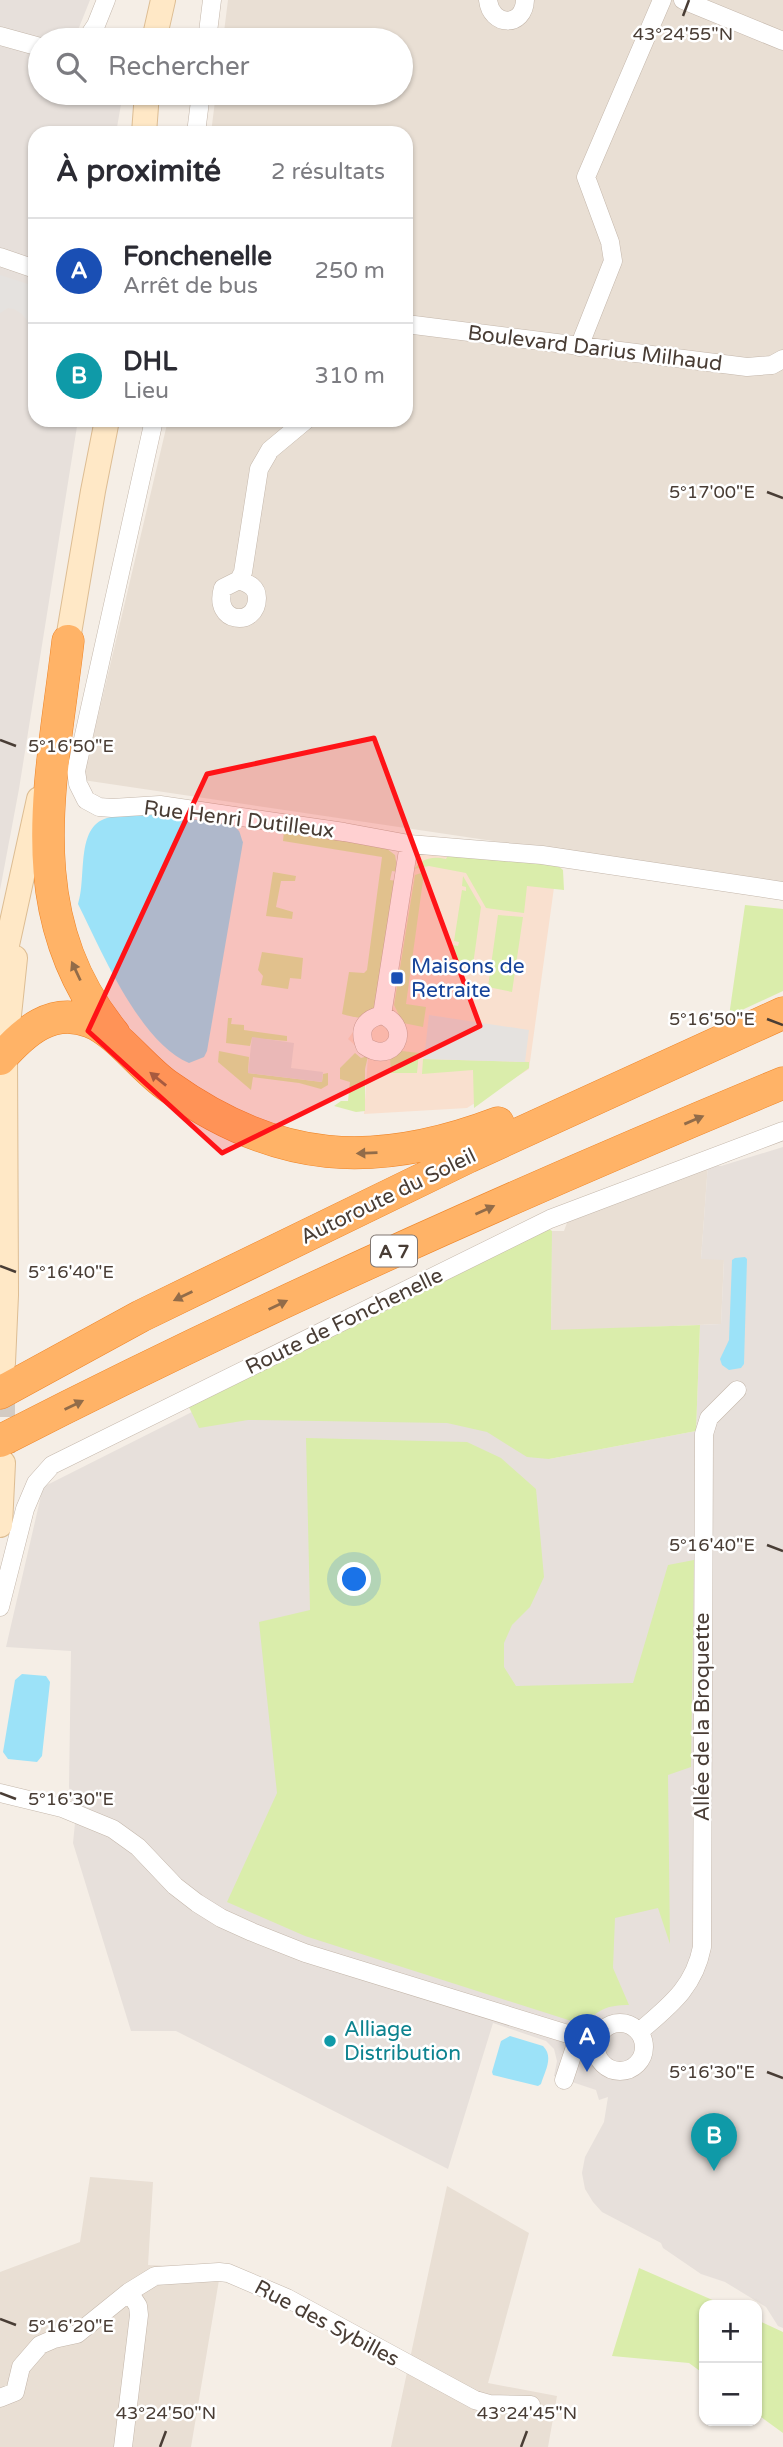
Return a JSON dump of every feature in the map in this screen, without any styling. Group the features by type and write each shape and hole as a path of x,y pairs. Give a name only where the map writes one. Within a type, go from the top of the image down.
{"highway":[{"path":"68,640 49,804 49,882 58,929 72,963 101,1018 126,1049"},
{"path":"3,1056 19,1037 33,1026 62,1018 91,1022 126,1049 155,1077 194,1105 226,1123 272,1141 310,1149 361,1154 402,1151 461,1137 780,1014"},
{"name":"Autoroute du Soleil","path":"0,1393 141,1317 468,1157 780,1014"},
{"name":"A 7","path":"3,1459 312,1289 506,1201 783,1083"},
{"path":"0,1379 141,1317"}],"main road":[{"path":"157,28 163,0"},
{"path":"140,126 145,105"},
{"path":"145,126 146,105"},
{"path":"93,491 98,427"},
{"path":"0,1338 4,1363 3,1056 33,833 106,427"},
{"path":"0,977 33,833"},
{"path":"0,1525 3,1459"}],"street":[{"path":"94,28 106,0"},
{"path":"208,28 212,0"},
{"path":"488,0 491,12 508,21 518,19 524,11 525,0"},
{"path":"579,347 613,261 610,242 586,177 662,0"},
{"path":"683,0 783,41"},
{"path":"0,36 28,44"},
{"path":"196,126 199,105"},
{"path":"0,257 28,267"},
{"name":"Boulevard Darius Milhaud","path":"413,325 747,367 772,365 783,359"},
{"name":"Rue Henri Dutilleux","path":"152,427 76,771 78,784 86,800 99,807 160,805 409,844 542,855 783,891"},
{"path":"239,580 243,572 259,469 270,450 298,427"},
{"path":"382,1015 409,844"},
{"name":"Route de Fonchenelle","path":"0,1607 24,1509 36,1483 52,1465 550,1219 783,1131"},
{"name":"Allée de la Broquette","path":"639,2032 683,1991 698,1967 702,1947 704,1434 709,1418 737,1390"},
{"path":"0,1793 62,1808 113,1829 138,1847 175,1886 197,1903 252,1932 305,1953 597,2043"},
{"path":"617,2023 632,2026 639,2032 644,2047 639,2063 625,2071 616,2071 603,2064 599,2058 597,2043 604,2030 617,2023"},
{"path":"564,2080 578,2038"},
{"name":"Rue des Sybilles","path":"0,2399 15,2392 22,2367 40,2345 77,2334 155,2276 228,2273 287,2298 475,2400 489,2404 531,2405"},
{"path":"123,2447 139,2315 138,2306 130,2292"}],"highlighted area":[{"path":"374,738 480,1026 222,1153 88,1031 207,774"}],"shaded area":[{"path":"0,0 90,0 79,28 28,28 28,105 121,105 117,126 28,126 28,427 77,427 19,789 0,890"},
{"path":"228,0 783,0 783,884 83,780 166,427 413,427 413,126 212,126 214,105 413,105 413,28 224,28"},
{"path":"0,275 28,284 28,321 14,309 8,308 0,313"},
{"path":"401,846 556,873 529,1069 467,1108 364,1114 368,1057 348,1039 363,1018 372,1014"},
{"path":"429,1015 529,1030 525,1062 424,1059"},
{"path":"252,1037 294,1043 291,1068 323,1072 322,1082 248,1073"},
{"path":"783,1147 783,2328 778,2326 762,2305 762,2300 755,2300 725,2282 701,2274 663,2248 661,2243 602,2212 593,2202 585,2189 582,2173 585,2157 604,2122 608,2097 599,2100 596,2090 554,2076 557,2061 554,2049 546,2041 493,2023 448,2169 176,2031 131,2031 73,1843 75,1823 69,1787 71,1651 6,1647 43,1487 552,1231 549,1459 696,1431 700,1325 721,1324 724,1260 701,1259 708,1164 721,1166"},
{"path":"708,1164 701,1259 724,1259 721,1324 551,1331 552,1231 564,1231 568,1220"},
{"path":"90,2177 153,2182 148,2265 221,2268 191,2447 0,2447 0,2272 80,2242"},
{"path":"447,2186 529,2233 488,2383 557,2396 548,2447 391,2447"}],"green space":[{"path":"284,831 382,845 395,855 398,872 392,871 390,880 396,881 378,1004 366,1016 359,1018 342,1014 349,972 364,973 367,970 382,857 283,841"},
{"path":"448,855 557,865 563,870 564,890 527,886 524,913 486,908 466,873 429,866 414,869 424,860 446,859"},
{"path":"273,872 296,876 295,881 281,881 276,907 293,912 292,919 266,916"},
{"path":"424,873 406,1004 426,1007 423,1027 403,1023 394,1005 415,875"},
{"path":"463,876 481,907 473,965 451,962 453,945 458,946 459,942 454,941 462,890 466,891 466,887 462,886"},
{"path":"745,905 783,909 783,991 729,1016"},
{"path":"498,915 523,917 512,992 488,987"},
{"path":"262,952 303,958 301,979 290,978 288,989 261,985 263,976 258,970"},
{"path":"228,1018 232,1018 231,1024 244,1025 244,1030 287,1036 287,1041 252,1038 250,1046 226,1043"},
{"path":"403,1044 402,1051 419,1053 417,1073 391,1073 390,1058"},
{"path":"219,1051 249,1057 248,1073 322,1082 323,1074 328,1073 328,1085 321,1089 253,1077 251,1090 218,1062"},
{"path":"355,1053 361,1058 368,1056 365,1069 365,1111 356,1112 334,1106 341,1101 348,1101 350,1082 340,1079 340,1068"},
{"path":"423,1059 529,1062 529,1068 474,1108 473,1070 422,1074"},
{"path":"546,1227 552,1231 551,1330 700,1325 696,1431 549,1459 527,1457 487,1432 447,1423 248,1420 199,1428 188,1405"},
{"path":"306,1438 467,1442 501,1458 536,1489 544,1577 530,1607 512,1625 504,1643 504,1667 516,1686 633,1683 668,1565 694,1560 691,1767 668,1775 670,1944 658,1908 615,1918 613,1968 629,2005 604,2009 584,2025 305,1936 227,1902 277,1793 259,1622 310,1610"},
{"path":"639,2268 713,2300 699,2300 699,2370 689,2363 612,2356"},
{"path":"762,2322 783,2332 783,2433 762,2418"}],"water":[{"path":"162,813 225,822 239,831 243,842 207,1051 204,1057 189,1063 171,1052 138,1016 110,969 78,904 86,842 97,823 114,816"},
{"path":"745,1257 744,1364 741,1368 729,1370 722,1365 720,1359 729,1340 732,1260"},
{"path":"22,1674 46,1676 50,1682 42,1756 37,1762 8,1759 3,1752 15,1680"},
{"path":"510,2036 543,2046 546,2050 548,2064 538,2086 493,2075 501,2041"}],"tunnel":[{"path":"3,1374 3,1453"}],"place":[{"name":"Maisons de Retraite","path":"397,978"},
{"name":"Alliage Distribution","path":"330,2041"},
{"name":"Fonchenelle","path":"587,2072"},
{"name":"DHL","path":"714,2171"}]}
